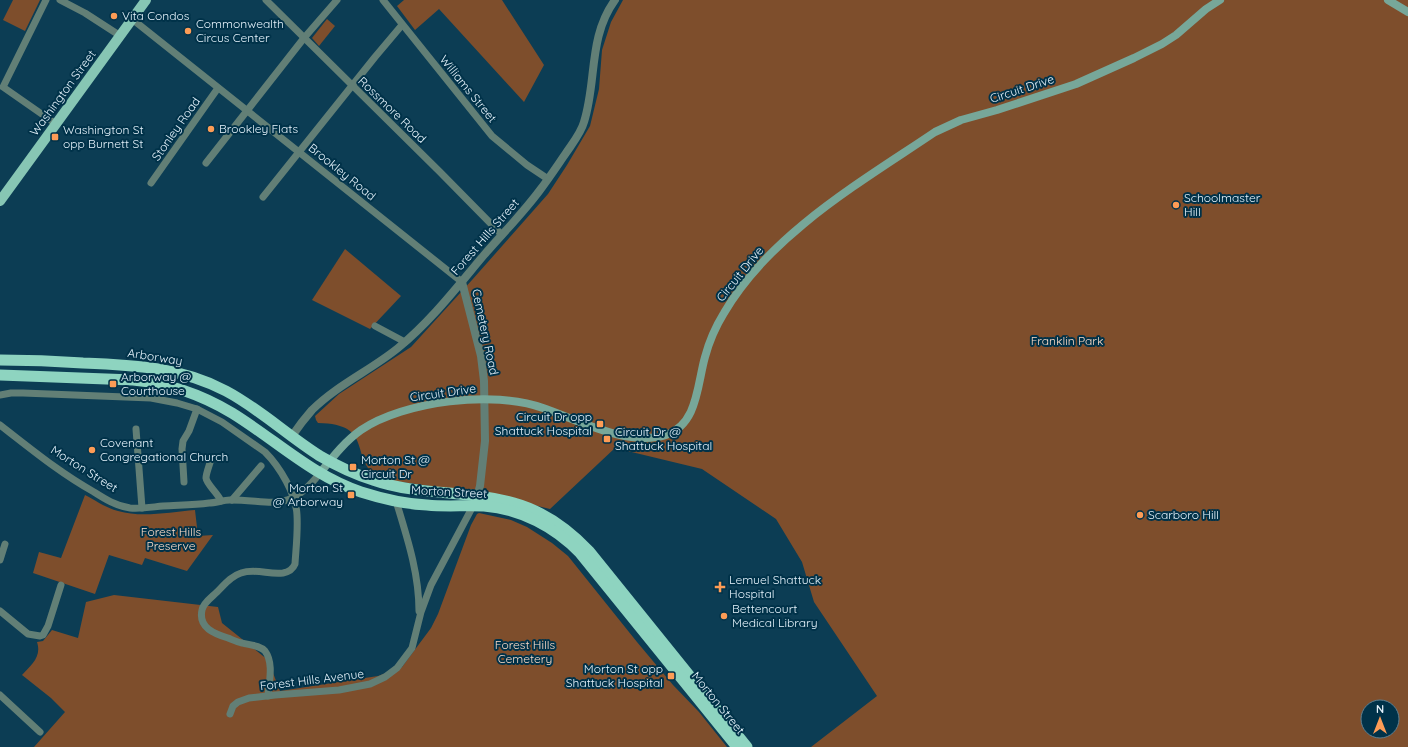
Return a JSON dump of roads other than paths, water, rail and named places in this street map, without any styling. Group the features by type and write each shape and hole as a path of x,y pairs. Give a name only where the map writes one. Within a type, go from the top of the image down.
{"highway":[{"name":"Arborway","path":"0,360 142,366 195,377 215,385 234,396 329,462"},
{"path":"50,377 59,371 62,362"},
{"path":"0,375 140,381 187,392 214,403 234,414 302,463 320,473"},
{"name":"Morton Street","path":"329,462 359,475 394,486 475,501 491,507 523,515 548,527 571,544 737,747"},
{"name":"Morton Street","path":"320,473 360,491 396,501 428,505 475,501 507,501 530,509 555,521 575,537 588,551 747,747"}],"main road":[{"name":"Washington Street","path":"0,201 85,86 119,35 146,0"},
{"name":"Circuit Drive","path":"320,473 351,438 376,422 419,407 443,403 469,400 501,400 534,405 602,429 627,436 650,438 674,431 684,423 691,413 708,348 729,305 771,253 798,229 842,194 935,132 960,120 997,110 1076,84 1134,58 1176,35 1206,8 1220,0"},
{"path":"1388,0 1408,12"}],"street":[{"path":"46,0 3,87 56,124"},
{"path":"60,0 85,13 119,35"},
{"name":"Rossmore Road","path":"266,0 502,235"},
{"path":"206,163 304,38 337,0"},
{"name":"Williams Street","path":"383,0 492,136 527,166 548,179"},
{"name":"Forest Hills Street","path":"292,436 306,417 318,405 355,377 379,363 405,342 462,282 531,202 548,179 584,124 588,109 597,38 601,23 614,0"},
{"name":"Brookley Road","path":"132,19 462,282"},
{"path":"263,197 402,25"},
{"name":"Stonley Road","path":"151,183 218,88"},
{"name":"Cemetery Road","path":"462,282 481,356 484,378 485,441 481,484 475,501"},
{"path":"375,326 405,342"},
{"path":"0,395 23,393 150,398 177,402 197,409 230,427 265,452 277,465 293,498 298,516 295,564 293,568 283,573 256,570 242,572 235,575 206,603 202,611 202,620 206,629 215,634 240,643 257,646 264,650 269,659 270,666 268,696"},
{"path":"184,482 183,441 189,431 197,409"},
{"name":"Morton Street","path":"0,425 49,464 79,484 119,506 129,508 209,503 232,500 278,503 293,498 304,490 320,473"},
{"path":"136,429 142,508"},
{"path":"211,458 206,476 207,480 218,494 221,501"},
{"path":"232,500 261,466"},
{"name":"Forest Hills Avenue","path":"396,501 410,544 414,563 418,592 418,623"},
{"name":"Forest Hills Avenue","path":"230,714 232,706 249,698 339,690 370,684 385,677 397,668 412,648 424,604 436,575 475,501"},
{"path":"0,560 5,544"},
{"path":"0,611 21,629 31,635 40,636 46,631 61,585"},
{"path":"0,695 40,732"}],"place":[{"name":"Vita Condos","path":"114,16"},
{"name":"Commonwealth Circus Center","path":"188,31"},
{"name":"Brookley Flats","path":"211,129"},
{"name":"Washington St opp Burnett St","path":"55,137"},
{"name":"Schoolmaster Hill","path":"1176,205"},
{"name":"Arborway @ Courthouse","path":"113,384"},
{"name":"Circuit Dr opp Shattuck Hospital","path":"600,424"},
{"name":"Circuit Dr @ Shattuck Hospital","path":"607,439"},
{"name":"Covenant Congregational Church","path":"92,450"},
{"name":"Morton St @ Circuit Dr","path":"353,467"},
{"name":"Morton St @ Arborway","path":"351,495"},
{"name":"Scarboro Hill","path":"1140,515"},
{"name":"Lemuel Shattuck Hospital","path":"720,587"},
{"name":"Bettencourt Medical Library","path":"724,616"},
{"name":"Morton St opp Shattuck Hospital","path":"671,676"}],"park label":[{"name":"Franklin Park","path":"1067,341"},
{"name":"Forest Hills Preserve","path":"171,539"},
{"name":"Forest Hills Cemetery","path":"525,652"}]}
